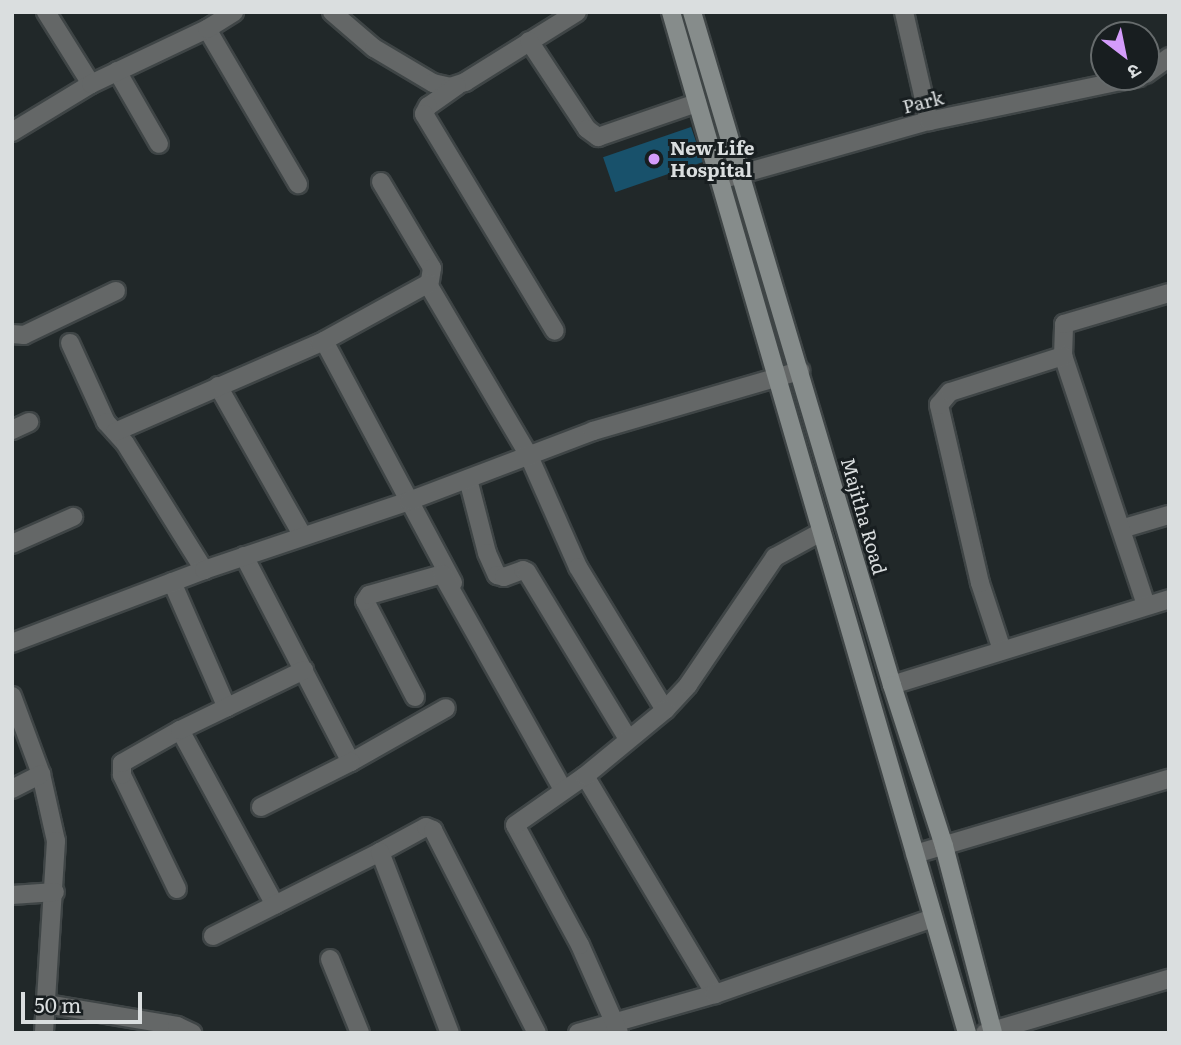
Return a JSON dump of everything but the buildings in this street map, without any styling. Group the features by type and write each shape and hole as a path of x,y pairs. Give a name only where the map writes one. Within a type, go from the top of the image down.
{"main road":[{"path":"671,12 967,1033"},
{"name":"Majitha Road","path":"692,12 892,685 944,845 990,1032"}],"street":[{"path":"46,12 91,84"},
{"path":"12,132 91,84 206,29 234,12"},
{"path":"332,12 374,48 433,83 457,86"},
{"path":"904,12 929,121"},
{"path":"555,331 424,114 428,106 457,86 570,14"},
{"path":"206,29 298,184"},
{"path":"529,41 587,129 598,137 697,103"},
{"path":"117,71 159,144"},
{"name":"Park","path":"720,180 929,121 1090,87"},
{"path":"381,182 432,268 429,283 529,456 578,567 665,710"},
{"path":"115,432 324,341 429,283"},
{"path":"12,334 24,335 116,291"},
{"path":"1146,605 1063,356 1064,324 1070,320 1169,293"},
{"path":"324,341 527,725"},
{"path":"70,343 103,416 204,570"},
{"path":"1002,650 980,583 939,405 950,392 1063,356"},
{"path":"12,643 204,570 409,501 614,424 800,371"},
{"path":"218,386 303,536"},
{"path":"12,430 29,422"},
{"path":"468,479 487,553 497,575 503,577 523,570 527,572 628,739"},
{"path":"1121,529 1169,515"},
{"path":"12,544 73,517"},
{"path":"618,1027 580,945 515,828 519,820 585,776 665,710 688,685 775,557 821,532"},
{"path":"244,556 351,762"},
{"path":"415,697 365,601 369,596 442,575 563,790"},
{"path":"172,582 227,708"},
{"path":"892,685 1169,600"},
{"path":"177,889 121,769 127,757 304,670"},
{"path":"12,696 41,774 56,841 55,892 44,1033"},
{"path":"261,807 351,762 446,708"},
{"path":"180,730 275,905"},
{"path":"12,789 41,774"},
{"path":"585,776 715,994"},
{"path":"915,854 1169,779"},
{"path":"213,936 426,827 433,830 537,1033"},
{"path":"380,852 450,1033"},
{"path":"12,895 55,892"},
{"path":"578,1033 618,1027 933,918"},
{"path":"330,959 360,1033"},
{"path":"990,1032 1169,979"},
{"path":"47,1004 177,1026 192,1033"}],"place":[{"name":"New Life Hospital","path":"654,159"}]}
